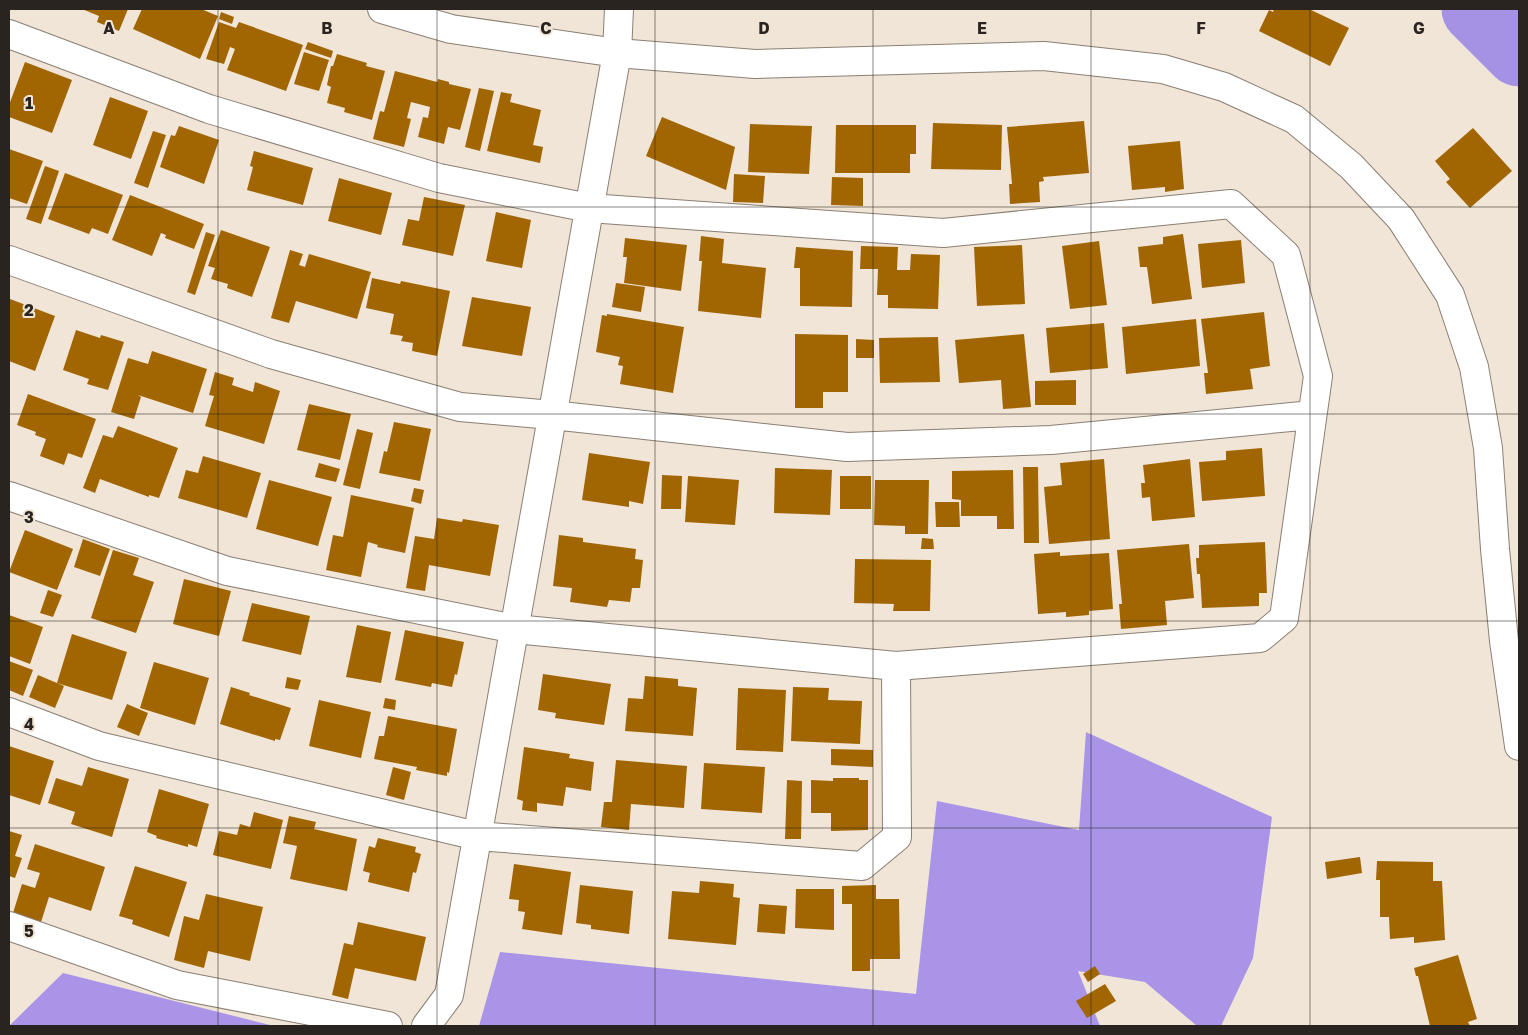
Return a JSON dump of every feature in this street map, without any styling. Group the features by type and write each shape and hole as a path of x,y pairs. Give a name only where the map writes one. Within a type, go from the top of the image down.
{"street":[{"path":"382,9 451,29 617,52 754,64 1044,56 1163,69 1224,87 1294,119 1351,166 1401,219 1450,295 1474,367 1488,448 1494,549 1504,641 1519,746"},
{"path":"426,1026 449,995 617,52 619,9"},
{"path":"9,34 218,112 439,178 589,208 943,233 1231,204 1286,255 1318,376 1284,618 1260,638 896,666 514,629 227,571 9,496"},
{"path":"9,260 271,354 460,407 552,415 847,448 1051,440 1312,415"},
{"path":"9,712 99,746 477,836 862,866 897,837 896,666"},
{"path":"9,926 177,985 388,1026"}],"shaded area":[{"path":"1086,732 1272,817 1253,958 1221,1026 1197,1026 1145,982 1078,971 1100,1026 479,1026 500,952 916,994 937,801 1079,830"},
{"path":"63,973 274,1026 9,1026"}],"building":[{"path":"82,9 128,9 119,31 97,22 99,16"},
{"path":"142,9 201,9 218,16 200,59 133,29"},
{"path":"1274,9 1312,9 1349,28 1330,66 1259,31 1269,10 1273,12"},
{"path":"221,12 234,17 232,24 219,19"},
{"path":"219,22 236,28 239,22 303,45 286,91 227,70 235,49 230,47 224,64 206,59"},
{"path":"308,42 333,51 331,58 305,49"},
{"path":"304,52 329,60 319,91 294,84"},
{"path":"337,54 367,63 366,66 385,71 372,120 344,112 345,108 327,103 331,87 327,85 331,66 333,66"},
{"path":"25,62 72,80 52,133 9,117 9,105"},
{"path":"395,71 437,82 438,79 449,82 449,84 471,89 460,130 448,127 444,144 418,137 423,117 428,118 430,107 411,102 407,118 411,119 404,147 373,139 380,111 384,112"},
{"path":"479,88 494,91 480,151 465,147"},
{"path":"501,92 512,94 510,102 541,110 533,145 543,147 540,163 487,151"},
{"path":"110,97 148,111 131,159 93,145"},
{"path":"662,117 735,147 726,190 646,156"},
{"path":"1084,121 1089,173 1043,177 1044,181 1039,182 1040,202 1010,204 1009,184 1012,184 1007,127"},
{"path":"933,123 1002,125 1001,170 931,169"},
{"path":"750,124 812,126 809,174 748,172"},
{"path":"836,125 916,125 916,154 910,154 910,173 835,173"},
{"path":"179,126 219,140 204,184 160,167 171,135 175,136"},
{"path":"1473,128 1512,171 1470,208 1446,182 1450,179 1435,161"},
{"path":"153,131 166,135 148,188 134,183"},
{"path":"1180,141 1184,189 1165,192 1165,187 1132,190 1128,146"},
{"path":"9,149 43,161 27,204 9,198"},
{"path":"254,151 313,168 303,205 247,190 253,167 250,166"},
{"path":"45,166 59,171 41,224 26,219"},
{"path":"65,173 123,195 108,234 92,228 89,234 48,219"},
{"path":"734,174 765,176 763,203 733,202"},
{"path":"832,177 863,178 863,206 831,205"},
{"path":"339,178 392,193 381,235 328,221"},
{"path":"130,195 204,224 194,249 165,238 166,235 161,233 152,256 112,240"},
{"path":"424,197 465,205 453,256 402,245 408,219 419,221"},
{"path":"496,212 531,220 522,268 486,261"},
{"path":"221,230 270,247 252,297 227,288 228,284 211,279 215,268 208,266"},
{"path":"206,232 215,235 195,295 187,292"},
{"path":"1183,234 1192,299 1152,304 1147,267 1140,267 1138,247 1163,244 1163,237"},
{"path":"701,236 724,239 722,263 766,268 761,318 698,311 702,261 699,261"},
{"path":"625,238 687,245 681,291 624,283 627,257 623,257"},
{"path":"1241,240 1245,283 1202,288 1198,244"},
{"path":"1099,241 1107,305 1070,309 1062,246"},
{"path":"1022,245 1025,304 977,306 974,247"},
{"path":"861,246 898,247 897,270 910,270 911,254 940,255 938,309 888,308 888,295 877,295 878,269 860,269"},
{"path":"796,247 853,251 852,307 800,306 800,268 794,268"},
{"path":"290,250 303,254 299,265 305,267 309,254 371,272 357,319 296,301 289,323 271,318"},
{"path":"372,278 400,284 401,281 450,291 437,356 412,351 413,343 401,341 403,336 390,334 394,314 366,308"},
{"path":"616,283 645,287 641,312 612,307"},
{"path":"472,297 531,307 522,356 462,346"},
{"path":"10,299 55,316 35,371 9,361"},
{"path":"1264,312 1270,366 1250,369 1253,389 1206,394 1204,373 1208,373 1201,319"},
{"path":"607,314 684,327 673,393 620,384 623,366 618,365 620,357 596,352 602,315 607,316"},
{"path":"1196,319 1200,366 1126,374 1122,327"},
{"path":"1104,323 1108,368 1050,373 1046,328"},
{"path":"76,330 100,338 101,335 124,342 108,390 87,384 89,379 63,370"},
{"path":"795,334 848,335 848,392 823,392 823,408 795,408"},
{"path":"1024,334 1031,407 1003,409 1001,380 959,383 955,340"},
{"path":"938,337 940,382 880,383 879,338"},
{"path":"856,339 874,340 874,358 856,358"},
{"path":"152,351 207,369 193,413 138,395 141,397 134,419 111,412 128,358 148,364"},
{"path":"215,372 234,378 232,385 253,392 255,382 280,391 264,444 205,426 214,396 209,395"},
{"path":"1076,380 1076,405 1035,405 1035,381"},
{"path":"28,394 96,419 82,458 68,453 64,465 40,456 46,439 35,435 36,432 17,425"},
{"path":"309,404 351,414 340,460 297,450"},
{"path":"394,422 431,429 420,481 379,473 384,451 387,452"},
{"path":"118,426 178,448 159,498 149,495 149,497 100,479 95,493 83,488 103,435 113,438"},
{"path":"357,429 373,433 360,489 343,485"},
{"path":"1262,448 1265,496 1202,501 1199,462 1226,460 1226,451"},
{"path":"589,453 650,462 643,504 629,501 629,507 582,500"},
{"path":"203,456 261,473 247,518 178,498 186,470 198,473"},
{"path":"1104,459 1110,539 1049,544 1044,487 1062,485 1060,463"},
{"path":"1190,459 1195,517 1152,521 1150,497 1142,498 1141,483 1145,483 1143,465"},
{"path":"319,463 340,469 336,482 315,477"},
{"path":"1023,467 1038,467 1039,543 1024,543"},
{"path":"775,468 832,470 830,515 774,513"},
{"path":"1013,470 1014,529 997,529 997,516 961,516 961,500 952,499 952,471"},
{"path":"662,475 682,476 681,509 661,509"},
{"path":"688,476 739,480 735,525 685,522"},
{"path":"840,476 871,476 871,509 840,509"},
{"path":"269,480 332,497 318,546 256,529"},
{"path":"875,480 929,480 928,534 905,534 905,526 874,525"},
{"path":"414,488 424,490 421,504 411,501"},
{"path":"351,495 414,508 405,553 377,547 378,545 368,542 361,577 326,570 333,535 343,537"},
{"path":"935,502 959,502 960,527 936,527"},
{"path":"437,518 462,522 463,519 499,525 490,576 429,565 425,591 406,588 415,536 434,539"},
{"path":"25,530 73,549 57,590 9,572"},
{"path":"559,535 583,538 583,542 636,549 635,559 643,560 640,588 632,588 630,602 609,600 607,607 570,602 572,588 553,586"},
{"path":"922,538 933,539 934,549 921,549"},
{"path":"83,539 110,549 100,576 74,567"},
{"path":"1265,542 1267,593 1259,593 1259,606 1202,608 1200,574 1197,574 1196,558 1199,558 1199,545"},
{"path":"1189,544 1194,598 1165,601 1167,625 1121,629 1119,604 1122,604 1117,550"},
{"path":"113,550 139,558 133,575 154,582 136,633 91,618"},
{"path":"1060,552 1060,556 1109,553 1113,609 1089,611 1089,615 1066,617 1066,612 1038,614 1034,554"},
{"path":"855,559 931,560 930,611 893,611 894,604 854,603"},
{"path":"184,579 231,591 219,636 173,624"},
{"path":"48,590 62,595 53,617 40,613"},
{"path":"252,603 310,616 301,655 242,641"},
{"path":"9,615 43,627 30,664 9,656"},
{"path":"357,625 391,632 381,683 346,677"},
{"path":"405,630 464,642 457,675 455,674 452,687 432,683 431,687 395,680"},
{"path":"72,634 127,652 112,700 57,683"},
{"path":"9,661 33,670 23,696 9,690"},
{"path":"154,662 209,678 195,725 140,708"},
{"path":"543,674 611,684 604,725 555,718 556,713 538,710"},
{"path":"38,675 64,686 55,708 29,697"},
{"path":"645,676 678,679 678,686 697,688 693,736 625,731 628,698 643,699"},
{"path":"287,677 301,680 298,690 285,688"},
{"path":"231,687 250,693 249,695 291,708 280,740 275,739 275,741 220,724"},
{"path":"793,687 829,688 828,700 862,701 860,744 791,741"},
{"path":"738,688 786,690 783,752 736,750"},
{"path":"385,698 396,700 395,710 383,708"},
{"path":"319,700 371,712 361,758 309,746"},
{"path":"127,704 148,713 139,736 117,727"},
{"path":"388,716 457,729 447,776 416,770 417,767 374,759 379,736 384,736"},
{"path":"9,746 54,761 40,805 9,795"},
{"path":"524,747 570,754 569,758 594,762 591,791 566,787 563,806 537,803 537,812 522,810 523,801 517,799"},
{"path":"831,749 873,750 873,767 831,765"},
{"path":"616,760 687,766 684,808 631,804 629,830 601,827 604,802 612,802"},
{"path":"704,763 765,767 762,813 701,809"},
{"path":"88,767 129,779 112,837 71,824 75,812 48,803 56,778 82,786"},
{"path":"393,767 411,772 404,800 386,795"},
{"path":"833,778 868,780 868,830 831,831 831,813 811,813 811,780 833,781"},
{"path":"787,780 802,781 801,839 785,839"},
{"path":"159,789 209,804 197,847 188,844 188,847 156,838 157,836 147,832"},
{"path":"254,812 283,820 271,869 213,855 219,831 237,835 240,824 250,827"},
{"path":"289,816 316,822 314,829 357,839 347,891 290,879 297,846 283,843"},
{"path":"9,831 22,835 15,856 22,858 15,878 9,876"},
{"path":"378,838 416,847 415,852 421,854 416,873 413,872 409,892 368,882 370,873 363,871 369,846 375,848"},
{"path":"35,844 105,867 91,911 49,897 41,922 13,913 22,884 35,888 40,873 27,869"},
{"path":"1360,857 1362,873 1327,879 1325,862"},
{"path":"1377,861 1433,862 1433,881 1442,881 1445,940 1414,943 1414,937 1390,939 1389,917 1380,917 1380,880 1376,880"},
{"path":"514,864 571,872 562,935 522,929 525,912 518,911 519,900 509,899"},
{"path":"135,866 187,882 169,937 132,924 133,920 119,916"},
{"path":"700,881 734,884 733,897 740,898 736,945 668,939 672,891 699,893"},
{"path":"580,885 633,891 629,934 591,929 591,925 576,923"},
{"path":"876,885 876,899 899,899 900,959 870,959 870,971 852,971 852,904 842,904 842,886"},
{"path":"796,889 834,889 834,930 795,928"},
{"path":"206,894 263,907 250,961 208,951 204,968 174,960 184,916 199,920"},
{"path":"759,904 787,906 785,934 757,932"},
{"path":"358,922 426,937 416,981 355,968 348,999 332,995 344,943 353,945"},
{"path":"1458,955 1477,1019 1468,1022 1470,1026 1430,1026 1418,976 1416,976 1414,968"},
{"path":"1095,966 1100,974 1088,982 1083,974"},
{"path":"1105,984 1116,1001 1087,1018 1076,1001"}],"waterway":[{"path":"1476,9 1519,52"}]}
